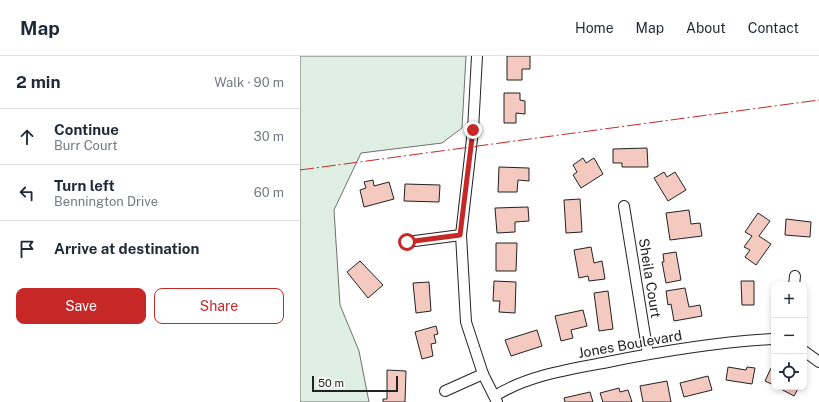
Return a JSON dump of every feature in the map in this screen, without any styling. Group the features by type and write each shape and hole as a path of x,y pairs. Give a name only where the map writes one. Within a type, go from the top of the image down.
{"street":[{"path":"476,56 473,130 460,235 466,322 483,374 496,399"},
{"name":"Sheila Court","path":"624,206 648,354"},
{"path":"407,242 460,235"},
{"name":"Jones Boulevard","path":"496,399 508,388 561,371 648,354 729,341 771,338"},
{"path":"807,353 819,362"},
{"path":"445,391 483,374"}],"green space":[{"path":"300,56 466,56 462,128 442,143 361,153 334,210 340,305 359,351 369,402 300,402"}],"building":[{"path":"507,56 530,56 530,69 522,69 522,80 507,80"},
{"path":"504,93 520,93 520,100 525,101 525,114 516,113 516,123 504,123"},
{"path":"647,148 648,167 622,167 622,163 613,163 613,149"},
{"path":"583,158 586,163 594,158 603,174 581,188 573,175 577,172 573,165"},
{"path":"499,167 529,168 529,181 518,180 517,192 498,192"},
{"path":"664,172 667,177 675,172 686,190 668,201 654,178"},
{"path":"373,180 374,186 389,182 394,199 364,207 360,190 366,188 364,182"},
{"path":"405,184 440,185 439,202 404,201"},
{"path":"580,199 582,232 566,233 564,200"},
{"path":"528,207 529,221 515,222 515,232 497,233 495,208"},
{"path":"689,210 691,224 700,223 702,236 670,240 666,213"},
{"path":"758,213 770,221 759,236 771,244 756,265 745,257 750,250 744,247 752,236 745,232"},
{"path":"786,219 811,222 810,237 785,235"},
{"path":"496,243 517,243 516,271 496,271"},
{"path":"591,247 594,263 602,261 605,279 589,281 588,276 579,278 574,250"},
{"path":"676,252 681,280 666,283 662,262 664,262 663,254"},
{"path":"360,261 383,285 368,298 347,272"},
{"path":"494,281 516,282 515,313 499,312 500,301 493,301"},
{"path":"741,281 754,281 754,305 742,305"},
{"path":"429,282 431,311 416,313 413,283"},
{"path":"685,288 689,307 700,305 702,316 674,321 671,304 668,305 666,291"},
{"path":"608,291 613,329 599,331 594,293"},
{"path":"583,310 587,326 571,330 573,338 561,341 555,316"},
{"path":"436,326 438,334 434,335 436,343 431,344 433,356 422,359 415,332"},
{"path":"537,330 542,346 511,356 505,340"},
{"path":"728,367 746,370 747,367 755,368 752,384 726,380"},
{"path":"771,368 771,384 765,381"},
{"path":"387,370 406,371 405,402 383,402 383,399 387,399"},
{"path":"708,376 712,390 684,397 680,383"},
{"path":"667,381 671,402 643,402 640,386"},
{"path":"619,388 620,392 628,390 632,402 603,402 600,393"},
{"path":"783,390 797,390 794,396"},
{"path":"590,392 593,402 565,402 564,398"}],"power":[{"path":"300,170 819,100"}],"route":[{"path":"407,242 460,235 473,130"}]}
